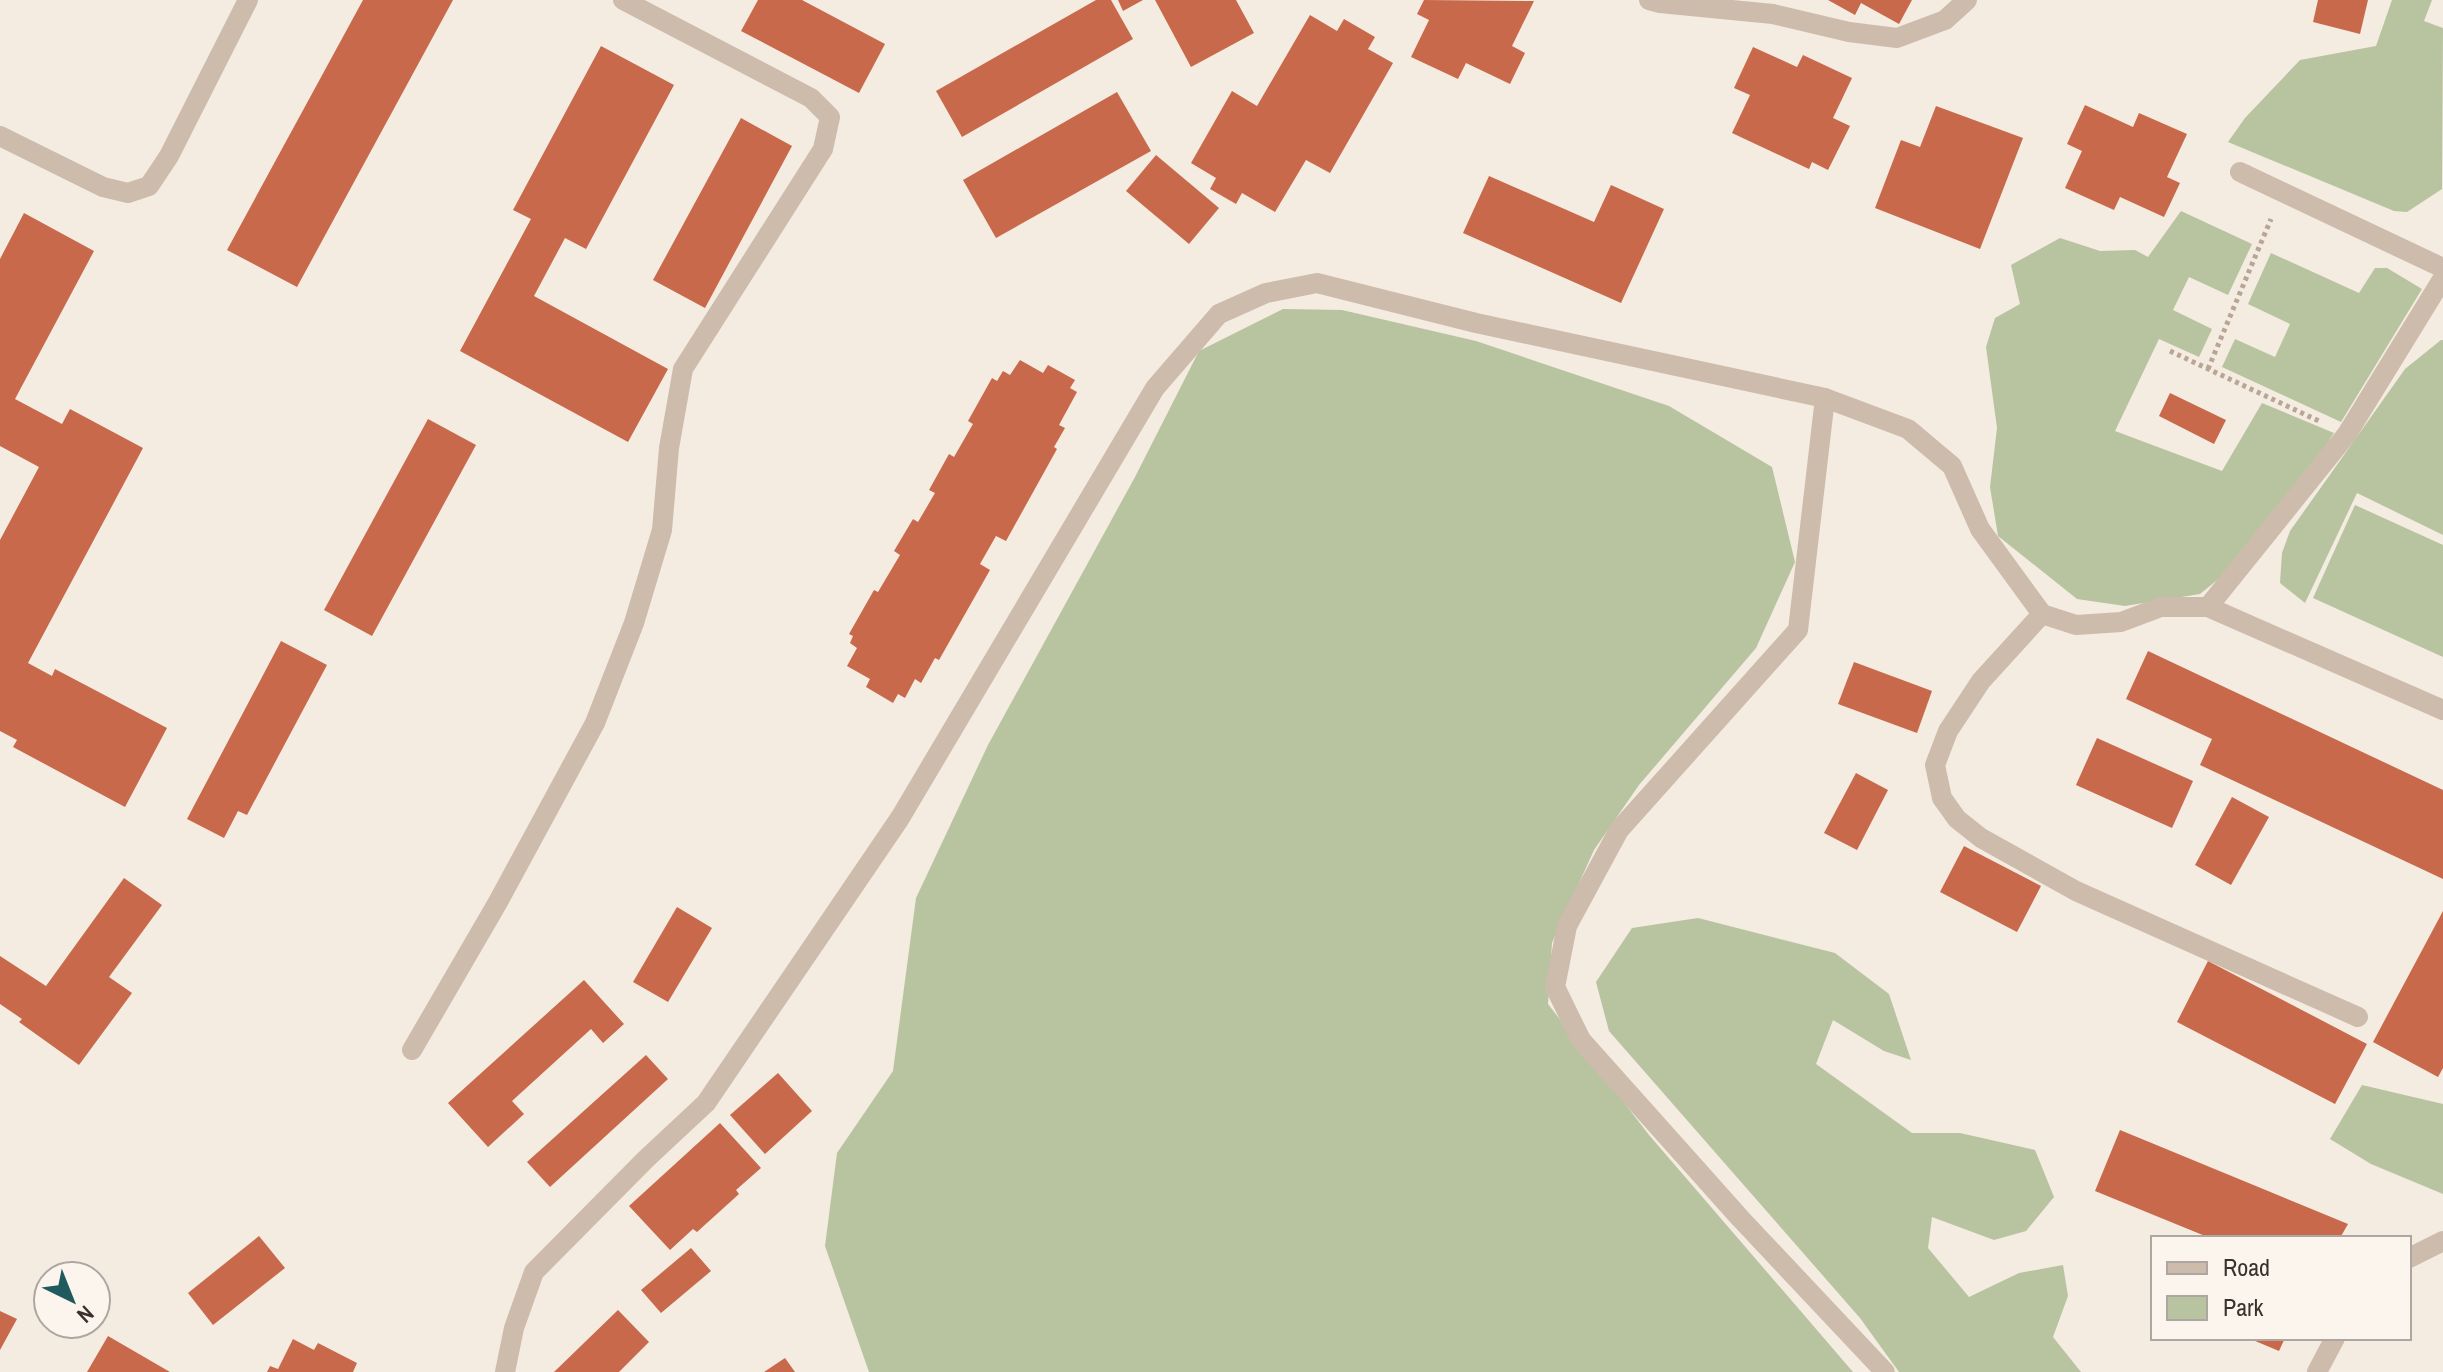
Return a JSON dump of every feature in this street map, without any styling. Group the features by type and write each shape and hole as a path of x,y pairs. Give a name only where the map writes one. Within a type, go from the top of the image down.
{"street":[{"path":"0,136 103,187 128,193 149,186 169,156 248,0"},
{"path":"412,1050 498,902 595,723 634,623 662,530 669,448 683,369 823,149 830,117 811,98 623,0"},
{"path":"1649,0 1773,14 1849,32 1897,38 1945,20 1967,0"},
{"path":"2240,172 2443,268"},
{"path":"2208,607 2347,434 2443,278"},
{"path":"505,1372 514,1328 534,1272 706,1103 900,818 1155,388 1219,314 1266,293 1317,283 1476,323 1825,398 1908,429 1952,466 1980,529 2042,614 2076,625 2121,622 2161,607 2208,607 2443,710"},
{"path":"1825,398 1798,630 1619,830 1567,926 1555,987 1581,1040 1740,1218 1885,1372"},
{"path":"2042,614 1981,681 1948,731 1935,765 1942,798 1957,819 1981,838 2076,891 2358,1017"},
{"path":"2411,1257 2443,1241"},
{"path":"2317,1372 2334,1340"}],"path":[{"path":"2208,369 2260,246"},
{"path":"2170,351 2347,434"}],"green space":[{"path":"2392,0 2432,0 2424,21 2443,28 2442,189 2407,212 2394,211 2228,142 2245,118 2300,60 2376,46"},
{"path":"2181,211 2252,244 2228,295 2189,277 2173,310 2212,329 2199,357 2159,339 2115,431 2222,471 2262,403 2334,433 2290,498 2232,568 2200,594 2125,606 2077,599 1998,536 1990,487 1997,428 1986,347 1995,318 2020,304 2011,265 2060,238 2100,251 2135,250 2148,257"},
{"path":"2271,253 2359,293 2375,268 2387,268 2422,289 2341,422 2222,367 2235,339 2275,357 2290,324 2248,304"},
{"path":"1283,309 1342,310 1476,341 1669,406 1772,467 1795,562 1756,648 1639,785 1594,850 1552,943 1548,1004 1649,1135 1853,1372 869,1372 825,1246 837,1153 893,1071 916,898 988,745 1135,477 1199,351"},
{"path":"2441,340 2443,535 2357,493 2305,603 2280,583 2282,553 2290,531 2405,369"},
{"path":"2355,505 2443,545 2443,657 2313,598"},
{"path":"1698,918 1835,953 1889,994 1911,1060 1884,1051 1833,1020 1816,1064 1912,1133 1960,1133 2035,1150 2054,1197 2026,1231 1994,1240 1932,1217 1928,1248 1969,1297 2019,1273 2063,1265 2068,1296 2053,1337 2081,1372 1899,1372 1860,1318 1609,1031 1596,982 1632,928"},
{"path":"2362,1085 2443,1104 2443,1194 2371,1164 2330,1139"}],"building":[{"path":"363,0 453,0 297,287 227,250"},
{"path":"758,0 802,0 885,44 859,93 741,31"},
{"path":"1096,0 1111,0 1133,39 962,137 936,91"},
{"path":"1118,0 1143,0 1123,11"},
{"path":"1155,0 1236,0 1254,33 1191,67"},
{"path":"1424,0 1534,1 1512,46 1525,53 1510,84 1466,63 1458,79 1411,57 1429,20 1417,14"},
{"path":"1828,0 1912,0 1899,24 1861,3 1855,15"},
{"path":"2318,0 2368,0 2360,34 2313,22"},
{"path":"1310,15 1337,31 1344,19 1375,37 1368,49 1393,63 1330,173 1306,160 1275,212 1242,193 1236,204 1210,189 1216,178 1191,163 1232,91 1257,106"},
{"path":"601,46 674,85 586,249 565,238 534,296 668,369 628,442 460,351 531,219 513,210"},
{"path":"1753,47 1797,67 1803,55 1852,78 1833,118 1850,126 1828,170 1812,162 1809,169 1732,133 1750,95 1734,88"},
{"path":"1117,92 1151,151 996,238 963,180"},
{"path":"2085,105 2133,127 2139,113 2187,134 2167,177 2180,183 2164,217 2120,197 2114,210 2065,188 2082,151 2067,144"},
{"path":"1936,106 2023,138 1980,249 1875,208 1901,140 1920,147"},
{"path":"741,118 792,146 705,308 653,280"},
{"path":"1156,155 1219,208 1189,244 1126,191"},
{"path":"1489,176 1594,222 1611,185 1664,209 1621,303 1463,233"},
{"path":"24,213 94,251 15,399 62,424 70,409 143,448 28,663 52,676 55,669 167,728 125,807 13,747 17,740 0,731 0,540 39,467 0,446 0,259"},
{"path":"1020,360 1043,373 1048,365 1075,380 1070,388 1077,392 1059,425 1065,428 1054,447 1057,449 1006,541 996,536 980,564 990,570 939,660 935,658 921,683 915,679 905,698 898,694 893,703 866,687 870,679 847,666 857,648 850,643 853,636 849,634 874,590 878,592 900,555 894,551 913,519 918,522 935,493 929,490 949,454 954,457 973,424 968,421 992,378 997,381 1003,371 1010,375"},
{"path":"2170,393 2226,420 2214,444 2159,416"},
{"path":"428,419 476,445 372,636 324,610"},
{"path":"281,641 327,665 247,815 238,811 224,838 187,819"},
{"path":"2148,651 2443,790 2443,879 2200,765 2212,739 2126,699"},
{"path":"1854,662 1932,691 1917,733 1838,704"},
{"path":"2097,738 2193,781 2172,828 2076,785"},
{"path":"1856,773 1888,790 1857,850 1824,833"},
{"path":"2232,797 2269,817 2231,885 2195,865"},
{"path":"1964,846 2041,886 2017,932 1940,892"},
{"path":"124,878 162,905 109,977 132,993 79,1065 19,1022 22,1019 0,1004 0,956 46,986"},
{"path":"677,907 712,928 668,1002 633,982"},
{"path":"2443,911 2443,1068 2438,1077 2373,1042"},
{"path":"2208,961 2367,1044 2335,1104 2177,1022"},
{"path":"584,980 624,1024 603,1043 591,1029 512,1101 524,1114 488,1147 448,1103"},
{"path":"646,1055 668,1079 550,1187 527,1162"},
{"path":"778,1073 812,1111 765,1154 730,1115"},
{"path":"720,1123 761,1168 736,1190 739,1194 697,1232 693,1229 670,1250 629,1206"},
{"path":"2120,1130 2348,1224 2341,1236 2205,1236 2095,1191"},
{"path":"259,1236 285,1268 213,1325 188,1293"},
{"path":"691,1248 711,1271 661,1313 641,1290"},
{"path":"618,1310 649,1342 619,1372 554,1372"},
{"path":"0,1311 17,1319 0,1350"},
{"path":"112,1338 170,1372 87,1372 106,1340"},
{"path":"293,1339 314,1350 318,1343 357,1363 353,1372 267,1372 270,1366 278,1369"},
{"path":"2253,1340 2284,1340 2279,1351"},
{"path":"785,1358 795,1372 764,1372"}]}
